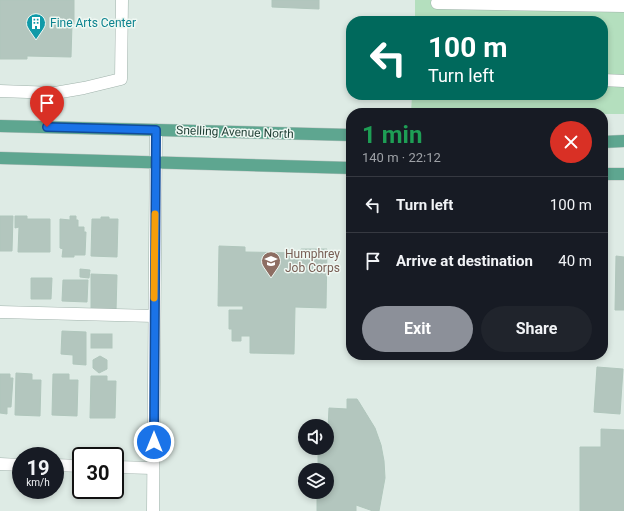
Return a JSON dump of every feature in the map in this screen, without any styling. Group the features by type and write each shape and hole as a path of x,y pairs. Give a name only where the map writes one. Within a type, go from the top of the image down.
{"main road":[{"name":"Snelling Avenue North","path":"0,126 346,135"},
{"path":"608,142 624,141"},
{"path":"0,158 346,168"},
{"path":"608,174 624,174"}],"street":[{"path":"0,91 55,92 84,88 121,79 122,0"},
{"path":"437,3 624,6"},
{"path":"608,80 624,80"},
{"path":"153,511 156,130"},
{"path":"0,312 154,316"},
{"path":"0,464 12,465"},
{"path":"124,467 153,468"}],"green space":[{"path":"415,0 624,0 624,114 608,114 608,108 411,108 412,100 608,100 608,16 415,16"}],"building":[{"name":"Fine Arts Center","path":"0,0 74,0 74,24 72,24 71,57 27,56 27,59 0,59"},
{"path":"272,0 319,0 319,9 272,7"},
{"path":"0,216 13,216 12,251 0,251"},
{"path":"15,216 27,216 27,219 50,219 50,252 18,252 19,227 15,228"},
{"path":"70,216 76,216 76,220 78,220 78,227 84,227 84,232 86,232 85,255 62,257 63,249 60,248 60,219 70,220"},
{"path":"101,217 118,219 117,257 91,256 92,219 101,219"},
{"path":"219,246 245,247 245,252 301,253 301,249 327,249 326,308 295,307 294,354 250,353 250,336 241,336 241,341 232,341 232,329 229,329 229,310 243,310 243,306 218,306"},
{"path":"616,256 624,257 624,310 615,310"},
{"path":"80,269 90,270 89,278 80,277"},
{"path":"91,274 117,275 116,311 91,310"},
{"path":"31,278 52,278 51,299 31,299"},
{"path":"63,280 88,280 87,302 62,301"},
{"path":"62,331 86,332 86,365 73,364 73,355 61,354"},
{"path":"91,334 112,334 112,348 91,348"},
{"path":"100,356 107,360 107,369 99,373 93,368 93,360"},
{"path":"597,367 623,369 620,414 594,412"},
{"path":"16,373 32,374 32,380 41,380 40,416 15,415"},
{"path":"0,374 10,374 10,378 13,378 11,407 7,407 7,414 0,413"},
{"path":"53,374 69,374 69,380 78,380 77,416 52,415"},
{"path":"91,376 107,376 107,381 116,381 115,418 90,418"},
{"path":"347,399 357,399 375,428 381,445 385,478 379,511 373,511 356,505 356,511 317,511 317,499 334,499 334,463 318,463 318,455 334,455 334,419 328,419 329,408 347,409"},
{"path":"601,429 624,430 624,511 580,511 580,447 601,447"}],"slow traffic":[{"path":"154,298 155,214"}],"place":[{"name":"Fine Arts Center","path":"36,40"},
{"name":"Humphrey Job Corps","path":"271,278"}],"route":[{"path":"47,127 156,130 154,442"}]}
